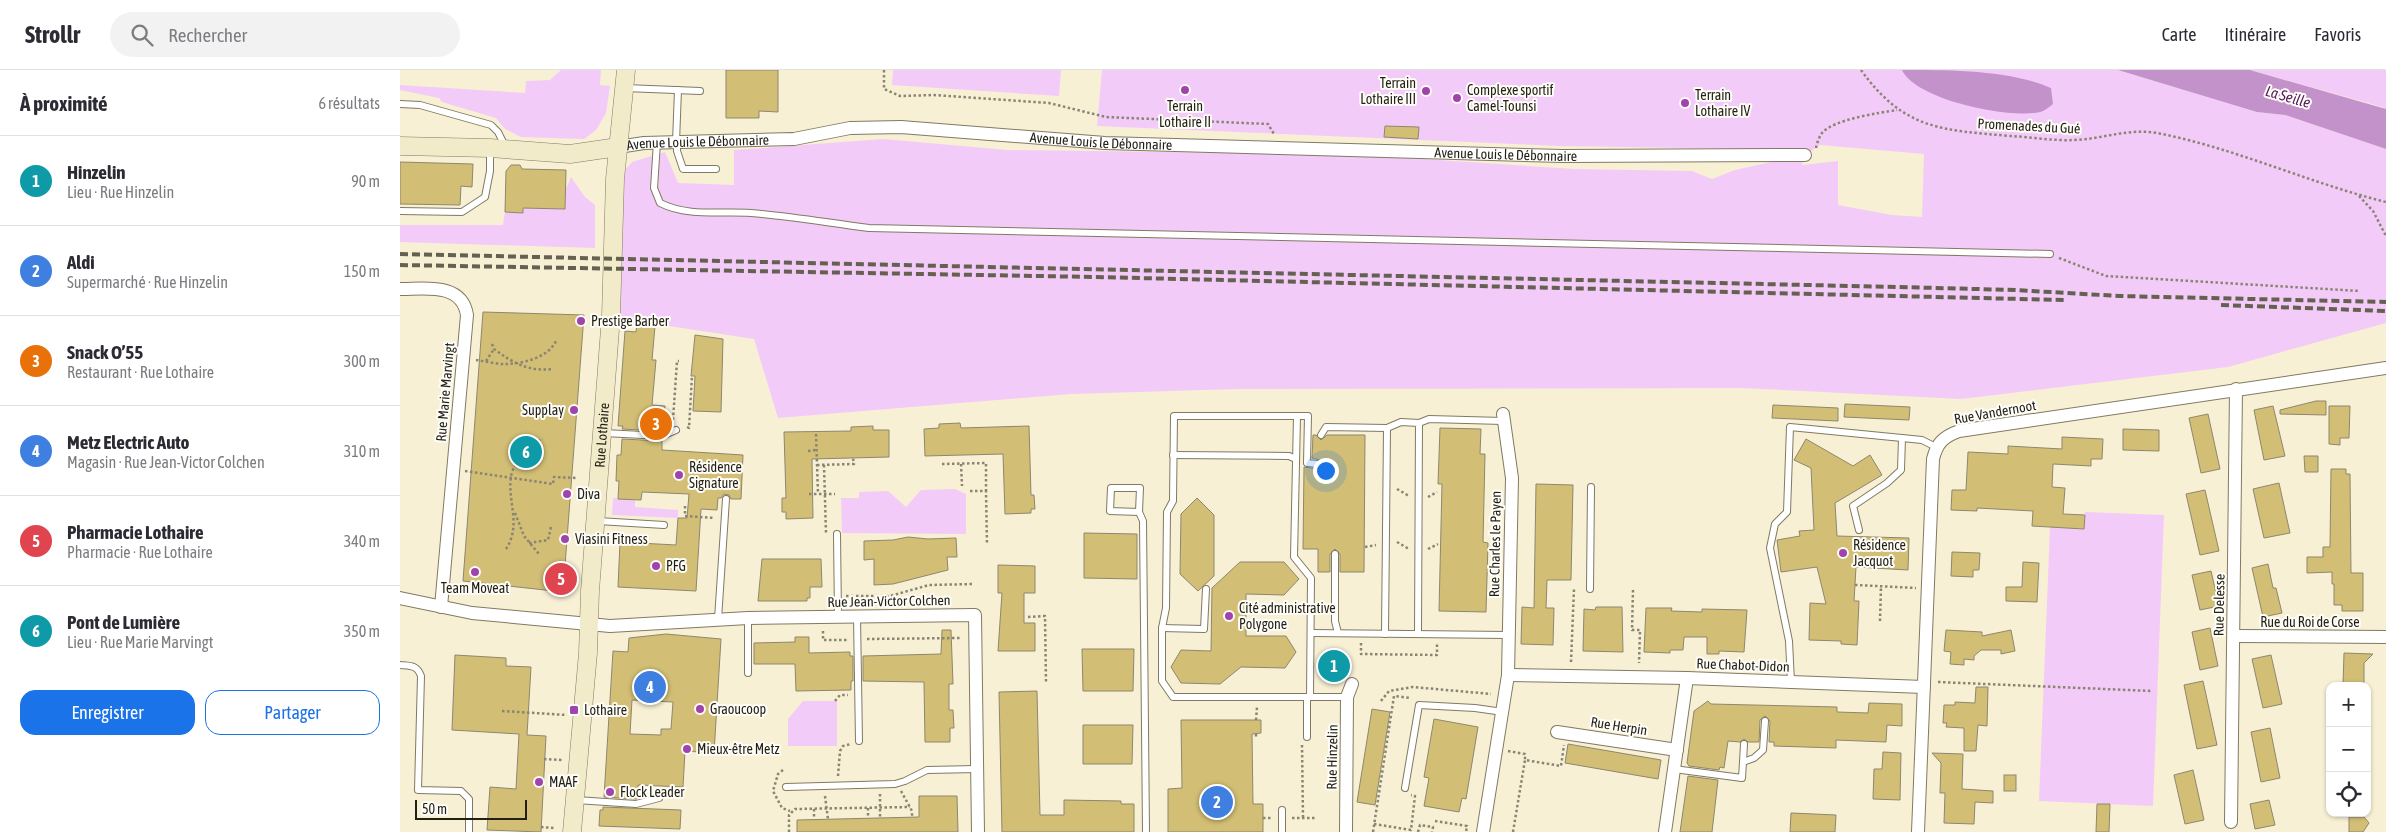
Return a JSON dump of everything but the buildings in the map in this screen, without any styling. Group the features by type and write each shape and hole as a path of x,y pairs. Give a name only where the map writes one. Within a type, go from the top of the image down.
{"street":[{"name":"Rue Lothaire","path":"572,832 611,316 615,179 625,79"},
{"name":"Avenue Louis le Débonnaire","path":"400,146 576,154 657,142 794,139 850,128 900,127 1096,143 1562,156 1806,155"},
{"name":"Rue Marie Marvingt","path":"400,289 444,290 452,292 466,307 467,314 441,607"},
{"name":"Rue Vandernoot","path":"1936,447 1945,437 1959,432 2386,368"},
{"name":"Rue Delesse","path":"2231,822 2236,389"},
{"name":"Rue Charles le Payen","path":"1483,832 1508,675 1512,478 1503,418"},
{"path":"1918,832 1932,459 1936,447"},
{"name":"Rue Jean-Victor Colchen","path":"400,598 472,613 628,626 748,618 975,615 978,832"},
{"name":"Rue du Roi de Corse","path":"2234,636 2386,637"},
{"path":"1508,675 1687,678"},
{"name":"Rue Chabot-Didon","path":"1665,832 1687,678 1924,684"},
{"name":"Rue Hinzelin","path":"1346,832 1347,697 1352,684"},
{"name":"Rue Herpin","path":"1562,732 1677,750"}],"lane":[{"path":"625,79 678,90 700,91"},
{"path":"678,90 676,142 683,170 716,169"},
{"path":"400,104 420,105 492,125 498,132 498,149 490,171 485,197 462,212 400,211"},
{"path":"657,142 654,188 660,203 673,209 694,212 778,215 869,228 2050,254"},
{"path":"1318,464 1307,463 1308,416 1174,416 1173,501 1167,512 1166,608 1162,628 1162,681 1173,697 1347,697"},
{"path":"1297,416 1294,557 1311,578 1311,633 1305,737"},
{"path":"1321,434 1326,427 1387,428 1401,422 1420,423 1429,420 1503,418"},
{"path":"1418,634 1420,423"},
{"path":"1791,682 1789,641 1770,548 1775,524 1787,512 1790,427 1922,440 1936,447"},
{"path":"602,433 662,436 677,428"},
{"path":"1386,634 1387,428"},
{"path":"1859,530 1853,506 1887,483 1901,470 1902,438"},
{"path":"1173,455 1289,456 1296,458"},
{"path":"1590,589 1591,487"},
{"path":"1139,512 1110,511 1111,488 1140,488 1139,512 1143,521 1146,832"},
{"path":"718,620 726,499"},
{"path":"595,521 664,525"},
{"path":"837,534 838,617"},
{"path":"1335,554 1335,621 1338,633"},
{"path":"1162,628 1204,629 1206,589"},
{"path":"857,617 859,741"},
{"path":"748,618 748,673"},
{"path":"1311,633 1508,635"},
{"path":"400,665 412,666 418,669 422,676 418,790 461,792 469,799 469,832"},
{"path":"1405,788 1419,705 1475,708 1502,712"},
{"path":"1743,762 1754,758 1763,750 1765,721"},
{"path":"1674,769 1742,778 1744,744"},
{"path":"786,786 897,784 927,770 977,769"},
{"path":"575,800 636,804 659,798"},
{"path":"1282,810 1282,832"}],"path":[{"path":"884,70 884,89 900,96 934,95 1049,103 1106,118 1268,124 1275,136 1274,148"},
{"name":"Promenades du Gué","path":"1861,70 1897,110 1916,120 1964,132 2074,140 2136,131 2156,133 2238,156 2359,196 2386,202"},
{"path":"1806,155 1813,154 1821,134 1828,128 1855,118 1897,110"},
{"path":"2359,196 2373,211 2386,236"},
{"path":"2050,254 2106,276 2360,291"},
{"path":"464,358 503,364 514,363 544,355 556,341"},
{"path":"492,344 494,349 514,363 532,370 553,369"},
{"path":"486,361 494,349"},
{"path":"679,361 677,361 677,428 689,428 692,376"},
{"path":"816,434 818,494"},
{"path":"506,549 512,537 514,512 511,477 513,470 530,446 543,438"},
{"path":"808,451 816,450"},
{"path":"817,465 854,464 853,458"},
{"path":"942,464 986,463 987,544"},
{"path":"961,464 962,486"},
{"path":"824,465 826,540"},
{"path":"475,471 553,484 554,477 576,478"},
{"path":"970,491 986,491"},
{"path":"809,494 835,494"},
{"path":"685,506 685,516 724,518"},
{"path":"514,512 529,543 539,554"},
{"path":"529,543 548,540 551,537 551,527"},
{"path":"1366,547 1372,547 1391,538 1414,552 1419,552 1438,544"},
{"path":"838,596 890,596 930,585 974,584"},
{"path":"1855,585 1927,588"},
{"path":"1880,621 1881,586"},
{"path":"1570,676 1574,589"},
{"path":"1632,590 1632,630 1640,630 1639,677"},
{"path":"1028,617 1045,616 1046,682"},
{"path":"823,617 823,640 975,638"},
{"path":"1361,634 1361,654 1437,655 1437,634"},
{"path":"1924,684 2152,691"},
{"path":"1381,701 1389,691 1413,687 1505,695"},
{"path":"835,701 840,695 858,694"},
{"path":"1373,832 1394,696 1413,698 1419,705"},
{"path":"502,711 567,715"},
{"path":"1524,760 1561,766 1562,732"},
{"path":"1302,818 1305,737"},
{"path":"838,785 840,751 843,746 859,741"},
{"path":"1496,750 1526,754 1513,832"},
{"path":"544,759 562,760"},
{"path":"880,784 880,818"},
{"path":"897,784 910,807 912,817"},
{"path":"825,786 828,819"},
{"path":"1374,824 1411,830 1416,796 1400,793 1400,789 1405,788"},
{"path":"789,832 790,812 795,809 910,807"},
{"path":"814,808 814,819"},
{"path":"868,808 868,818"},
{"path":"1435,821 1467,826 1466,832"},
{"path":"1418,832 1420,824 1433,827 1432,832"},
{"path":"541,827 554,828"}],"shaded area":[{"path":"561,70 601,70 600,85 610,86 606,113 596,130 584,139 521,137 505,129 496,118 442,102 439,98 400,90 400,85 525,93 526,81 550,80"},
{"path":"893,70 1061,70 1059,96 892,85"},
{"path":"1102,70 2118,70 2258,112 2285,115 2386,149 2386,323 2228,367 1961,399 1743,388 1236,389 1071,394 778,418 754,339 610,317 620,176 632,162 665,152 678,183 734,185 734,150 883,139 1007,150 1248,153 1408,158 1574,169 1692,171 1712,179 1735,170 1803,155 1802,165 1838,161 1838,205 1892,215 1922,217 1924,154 1820,145 1805,155 1805,150 1559,146 1097,126"},
{"path":"2250,70 2386,70 2386,109 2382,107"},
{"path":"571,177 585,197 595,205 595,248 400,242 400,225 503,225 505,212 522,213 523,208 565,209 566,189"},
{"path":"955,489 966,494 966,534 842,533 841,498 859,498 859,492 888,491 906,507 921,490"},
{"path":"613,498 635,500 635,507 678,510 678,518 612,515"},
{"path":"2085,512 2164,515 2153,806 2039,801 2050,527 2084,529"},
{"path":"803,701 837,701 837,746 788,746 788,719"}],"water":[{"path":"1902,70 1980,72 2035,82 2051,88 2053,104 2042,111 2026,113 1986,110 1965,105 1925,90 1911,81"},
{"name":"La Seille","path":"2118,70 2250,70 2386,109 2386,149 2285,115 2257,112"}],"railway":[{"path":"400,254 1898,287 2015,290 2119,296 2386,302"},
{"path":"400,265 1096,277 2064,300"},
{"path":"2221,305 2386,311"}],"place":[{"name":"Terrain Lothaire II","path":"1185,90"},
{"name":"Terrain Lothaire III","path":"1426,91"},
{"name":"Complexe sportif Camel-Tounsi","path":"1457,98"},
{"name":"Terrain Lothaire IV","path":"1685,103"},
{"name":"Prestige Barber","path":"581,321"},
{"name":"Supplay","path":"574,410"},
{"name":"Snack O’55","path":"656,424"},
{"name":"Pont de Lumière","path":"526,452"},
{"name":"Résidence Signature","path":"679,475"},
{"name":"Diva","path":"567,494"},
{"name":"Viasini Fitness","path":"565,539"},
{"name":"Résidence Jacquot","path":"1843,553"},
{"name":"PFG","path":"656,566"},
{"name":"Team Moveat","path":"475,572"},
{"name":"Pharmacie Lothaire","path":"561,579"},
{"name":"Cité administrative Polygone","path":"1229,616"},
{"name":"Hinzelin","path":"1334,666"},
{"name":"Metz Electric Auto","path":"650,687"},
{"name":"Graoucoop","path":"700,709"},
{"name":"Lothaire","path":"574,710"},
{"name":"Mieux-être Metz","path":"687,749"},
{"name":"MAAF","path":"539,782"},
{"name":"Flock Leader","path":"610,792"},
{"name":"Aldi","path":"1217,802"}]}
